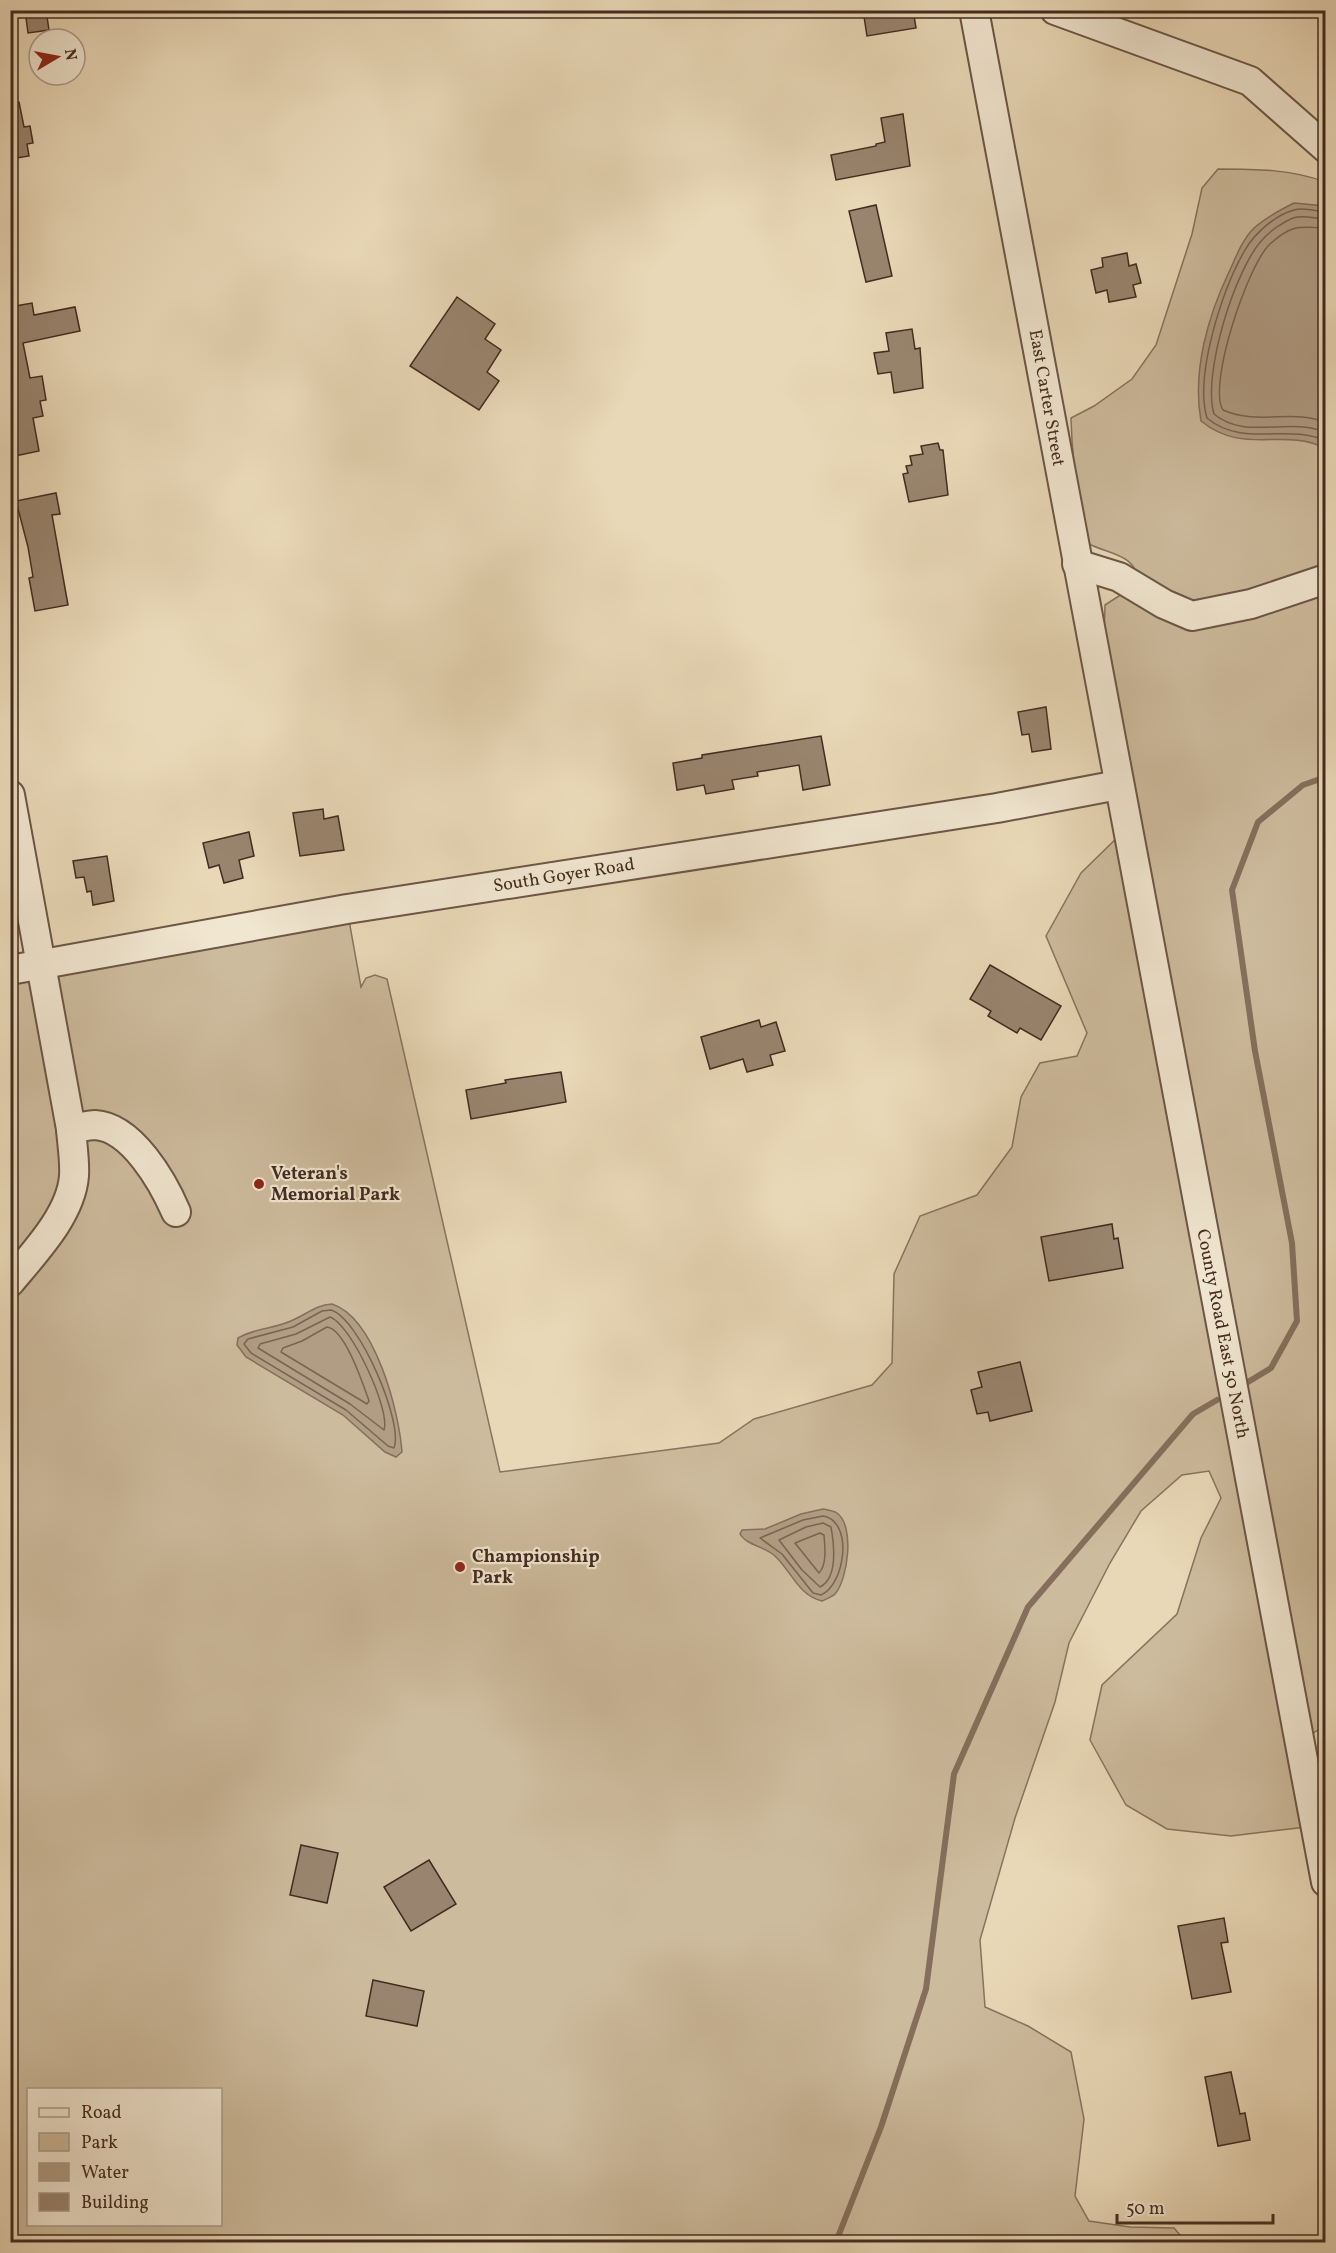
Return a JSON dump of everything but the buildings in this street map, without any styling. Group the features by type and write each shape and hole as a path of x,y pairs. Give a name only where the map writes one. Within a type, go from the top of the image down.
{"street":[{"name":"East Carter Street","path":"974,10 1118,785"},
{"path":"1055,10 1250,81 1326,148"},
{"path":"1077,564 1119,577 1164,604 1192,616 1251,604 1326,579"},
{"name":"South Goyer Road","path":"10,970 347,909 985,810 1118,785"},
{"name":"County Road East 50 North","path":"1118,785 1326,1882"},
{"path":"10,795 71,1129 74,1177 67,1203 10,1282"},
{"path":"71,1129 96,1125 122,1136 140,1152 160,1178 176,1212"}],"green space":[{"path":"1218,169 1286,172 1325,182 1326,1724 1308,1737 1104,638 1105,605 1139,583 1137,573 1128,561 1089,544 1076,482 1071,418 1094,406 1132,379 1156,345 1192,234 1202,188"},
{"name":"Championship Park","path":"1126,829 1315,1826 1231,1836 1167,1829 1126,1805 1090,1740 1102,1685 1177,1614 1201,1538 1221,1498 1209,1471 1182,1475 1141,1511 1110,1563 1069,1643 1055,1702 1015,1818 980,1940 985,2007 1028,2026 1071,2052 1084,2119 1075,2196 1089,2221 1130,2227 1174,2228 1186,2242 11,2242 11,969 347,909 361,987 366,978 375,975 387,979 500,1472 719,1443 754,1419 872,1385 892,1363 894,1274 920,1216 977,1195 1012,1147 1021,1097 1040,1063 1077,1056 1087,1033 1046,936 1081,873"}],"water":[{"path":"1294,203 1325,206 1325,448 1309,442 1294,440 1232,437 1201,421 1200,363 1214,307 1221,289 1250,233 1258,224"},
{"path":"332,1304 347,1313 361,1327 382,1368 400,1434 402,1452 396,1457 385,1452 343,1415 246,1357 237,1345 238,1338 244,1335 286,1323 316,1308"},
{"path":"823,1509 836,1512 843,1520 848,1540 848,1553 840,1587 834,1595 822,1601 807,1594 775,1556 747,1541 740,1534 742,1530 765,1529 801,1514"}],"waterway":[{"path":"1248,1382 1271,1368 1297,1321 1292,1243 1255,1051 1232,890 1258,822 1303,785 1326,777"},
{"path":"836,2242 881,2127 926,1989 954,1774 1028,1607 1193,1414 1217,1400"}],"place":[{"name":"Veteran's Memorial Park","path":"259,1184"},
{"name":"Championship Park","path":"460,1567"}]}
